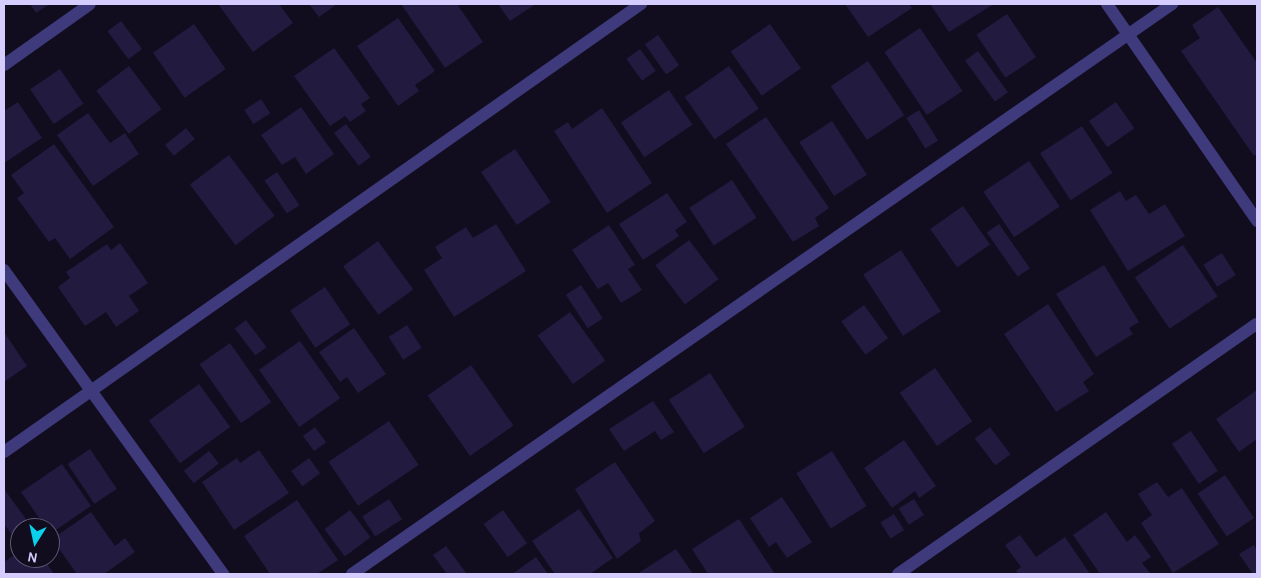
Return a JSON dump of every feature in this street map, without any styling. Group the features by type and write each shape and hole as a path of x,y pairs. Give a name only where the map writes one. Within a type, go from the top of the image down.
{"street":[{"path":"4,65 90,4"},
{"path":"4,452 641,4"},
{"path":"1107,4 1257,221"},
{"path":"352,574 1172,4"},
{"path":"4,270 90,392 223,574"},
{"path":"898,574 1257,324"}],"building":[{"path":"30,4 47,4 48,5 36,13"},
{"path":"218,4 279,4 293,23 253,52"},
{"path":"309,4 337,4 319,17"},
{"path":"401,4 457,4 483,42 445,68"},
{"path":"498,4 536,4 510,21"},
{"path":"845,4 909,4 912,8 868,37"},
{"path":"930,4 994,4 949,32"},
{"path":"1218,7 1257,63 1257,154 1254,156 1181,51 1200,38 1192,25"},
{"path":"1007,14 1036,57 1005,78 976,35"},
{"path":"398,18 435,71 415,85 419,91 398,106 357,46"},
{"path":"121,21 142,49 128,59 107,31"},
{"path":"194,24 226,69 185,98 153,53"},
{"path":"770,24 801,68 762,96 731,52"},
{"path":"920,28 962,91 927,115 884,52"},
{"path":"658,35 679,65 666,74 645,44"},
{"path":"334,48 370,98 361,104 366,111 350,122 345,116 330,126 294,76"},
{"path":"640,49 656,71 642,81 626,59"},
{"path":"978,51 1008,92 995,102 965,60"},
{"path":"868,61 904,115 867,140 831,86"},
{"path":"129,66 161,109 129,134 96,91"},
{"path":"729,66 759,109 715,140 685,97"},
{"path":"60,69 83,104 54,124 30,89"},
{"path":"669,90 692,125 644,157 621,122"},
{"path":"261,99 270,113 253,124 244,110"},
{"path":"18,102 42,138 4,163 4,111"},
{"path":"1116,102 1134,128 1107,147 1089,121"},
{"path":"301,107 334,154 306,174 295,157 282,165 261,135"},
{"path":"602,108 652,183 607,213 554,131 568,122 572,129"},
{"path":"919,110 938,141 925,148 906,118"},
{"path":"88,113 110,143 125,133 139,154 93,186 57,135"},
{"path":"766,117 829,208 815,218 819,226 793,242 726,144"},
{"path":"832,121 867,175 834,196 799,142"},
{"path":"346,124 371,157 359,166 334,133"},
{"path":"1082,126 1112,173 1071,200 1040,153"},
{"path":"186,128 195,139 174,156 165,145"},
{"path":"54,144 114,227 70,259 55,238 49,242 17,198 24,193 11,175"},
{"path":"515,149 551,202 517,225 481,172"},
{"path":"229,155 275,216 236,245 190,184"},
{"path":"1029,161 1060,207 1014,237 983,192"},
{"path":"277,172 299,205 287,214 265,180"},
{"path":"732,180 757,218 714,246 689,208"},
{"path":"1120,191 1126,201 1136,195 1149,214 1165,204 1185,236 1128,271 1090,210"},
{"path":"667,193 687,222 675,230 679,236 643,260 619,224"},
{"path":"963,206 990,245 957,267 930,229"},
{"path":"496,224 526,271 454,317 424,270 442,258 435,247 466,227 473,238"},
{"path":"999,224 1030,268 1018,277 987,233"},
{"path":"609,225 635,265 628,269 642,290 621,303 608,283 598,289 572,250"},
{"path":"689,240 718,279 685,304 655,265"},
{"path":"378,241 413,290 378,315 343,266"},
{"path":"120,243 148,283 129,296 139,311 116,327 106,312 85,326 58,287 70,278 66,272 107,244 111,250"},
{"path":"1183,245 1218,296 1170,329 1135,277"},
{"path":"901,250 941,311 903,336 863,275"},
{"path":"1222,253 1236,275 1217,287 1203,265"},
{"path":"1104,265 1139,322 1129,328 1133,334 1096,357 1056,294"},
{"path":"581,285 603,319 588,328 566,295"},
{"path":"325,287 350,324 315,348 290,310"},
{"path":"1048,304 1094,374 1083,382 1089,391 1056,412 1004,334"},
{"path":"864,305 888,338 865,355 841,321"},
{"path":"570,312 605,361 573,384 538,336"},
{"path":"246,320 266,347 255,356 235,328"},
{"path":"407,325 422,348 403,360 389,337"},
{"path":"354,328 386,374 358,393 347,377 340,382 319,352"},
{"path":"4,332 27,366 4,382"},
{"path":"300,341 340,398 299,427 259,370"},
{"path":"230,343 271,402 241,423 200,364"},
{"path":"471,365 513,426 470,456 428,395"},
{"path":"935,368 972,421 937,446 900,393"},
{"path":"710,373 745,427 704,453 669,400"},
{"path":"199,384 230,427 180,463 149,420"},
{"path":"1257,390 1257,439 1239,452 1216,419"},
{"path":"653,401 674,432 661,440 655,431 624,451 609,429"},
{"path":"389,421 419,465 358,506 328,462"},
{"path":"315,427 326,442 314,451 303,436"},
{"path":"990,427 1010,454 995,466 975,438"},
{"path":"1191,431 1218,471 1199,484 1172,444"},
{"path":"904,440 936,486 919,498 915,491 892,508 864,468"},
{"path":"90,449 117,489 94,504 68,464"},
{"path":"259,450 289,493 234,530 202,482 237,458 240,463"},
{"path":"209,451 219,464 194,483 184,471"},
{"path":"832,451 866,506 831,528 796,473"},
{"path":"309,458 320,473 302,486 291,471"},
{"path":"615,462 655,521 639,533 641,541 617,559 575,489"},
{"path":"62,464 91,506 60,527 60,518 39,518 21,492"},
{"path":"1225,475 1254,518 1227,537 1198,493"},
{"path":"1157,482 1168,497 1182,488 1219,544 1173,573 1141,523 1152,515 1138,494"},
{"path":"4,489 25,518 10,518 10,532 4,524"},
{"path":"782,497 812,542 787,558 776,542 769,547 750,518"},
{"path":"389,499 402,519 375,537 362,516"},
{"path":"914,499 924,515 909,525 899,509"},
{"path":"297,500 338,560 317,574 270,574 244,536"},
{"path":"579,509 613,558 590,574 555,574 532,541"},
{"path":"350,510 370,537 345,556 324,529"},
{"path":"503,510 527,543 508,557 484,524"},
{"path":"91,512 115,546 125,538 135,552 104,574 77,574 60,550 60,533"},
{"path":"1106,512 1127,542 1135,535 1151,557 1142,563 1151,574 1100,574 1073,535"},
{"path":"894,514 904,530 890,539 880,522"},
{"path":"739,519 775,574 708,574 692,549"},
{"path":"1020,535 1036,557 1065,537 1090,574 1019,574 1016,571 1021,567 1005,545"},
{"path":"1254,545 1257,550 1257,574 1253,574 1239,554"},
{"path":"446,546 467,574 447,574 433,555"},
{"path":"676,549 693,574 637,574"},
{"path":"536,557 548,574 512,574"},
{"path":"10,558 10,568 50,568 54,574 4,574 4,562"}]}
